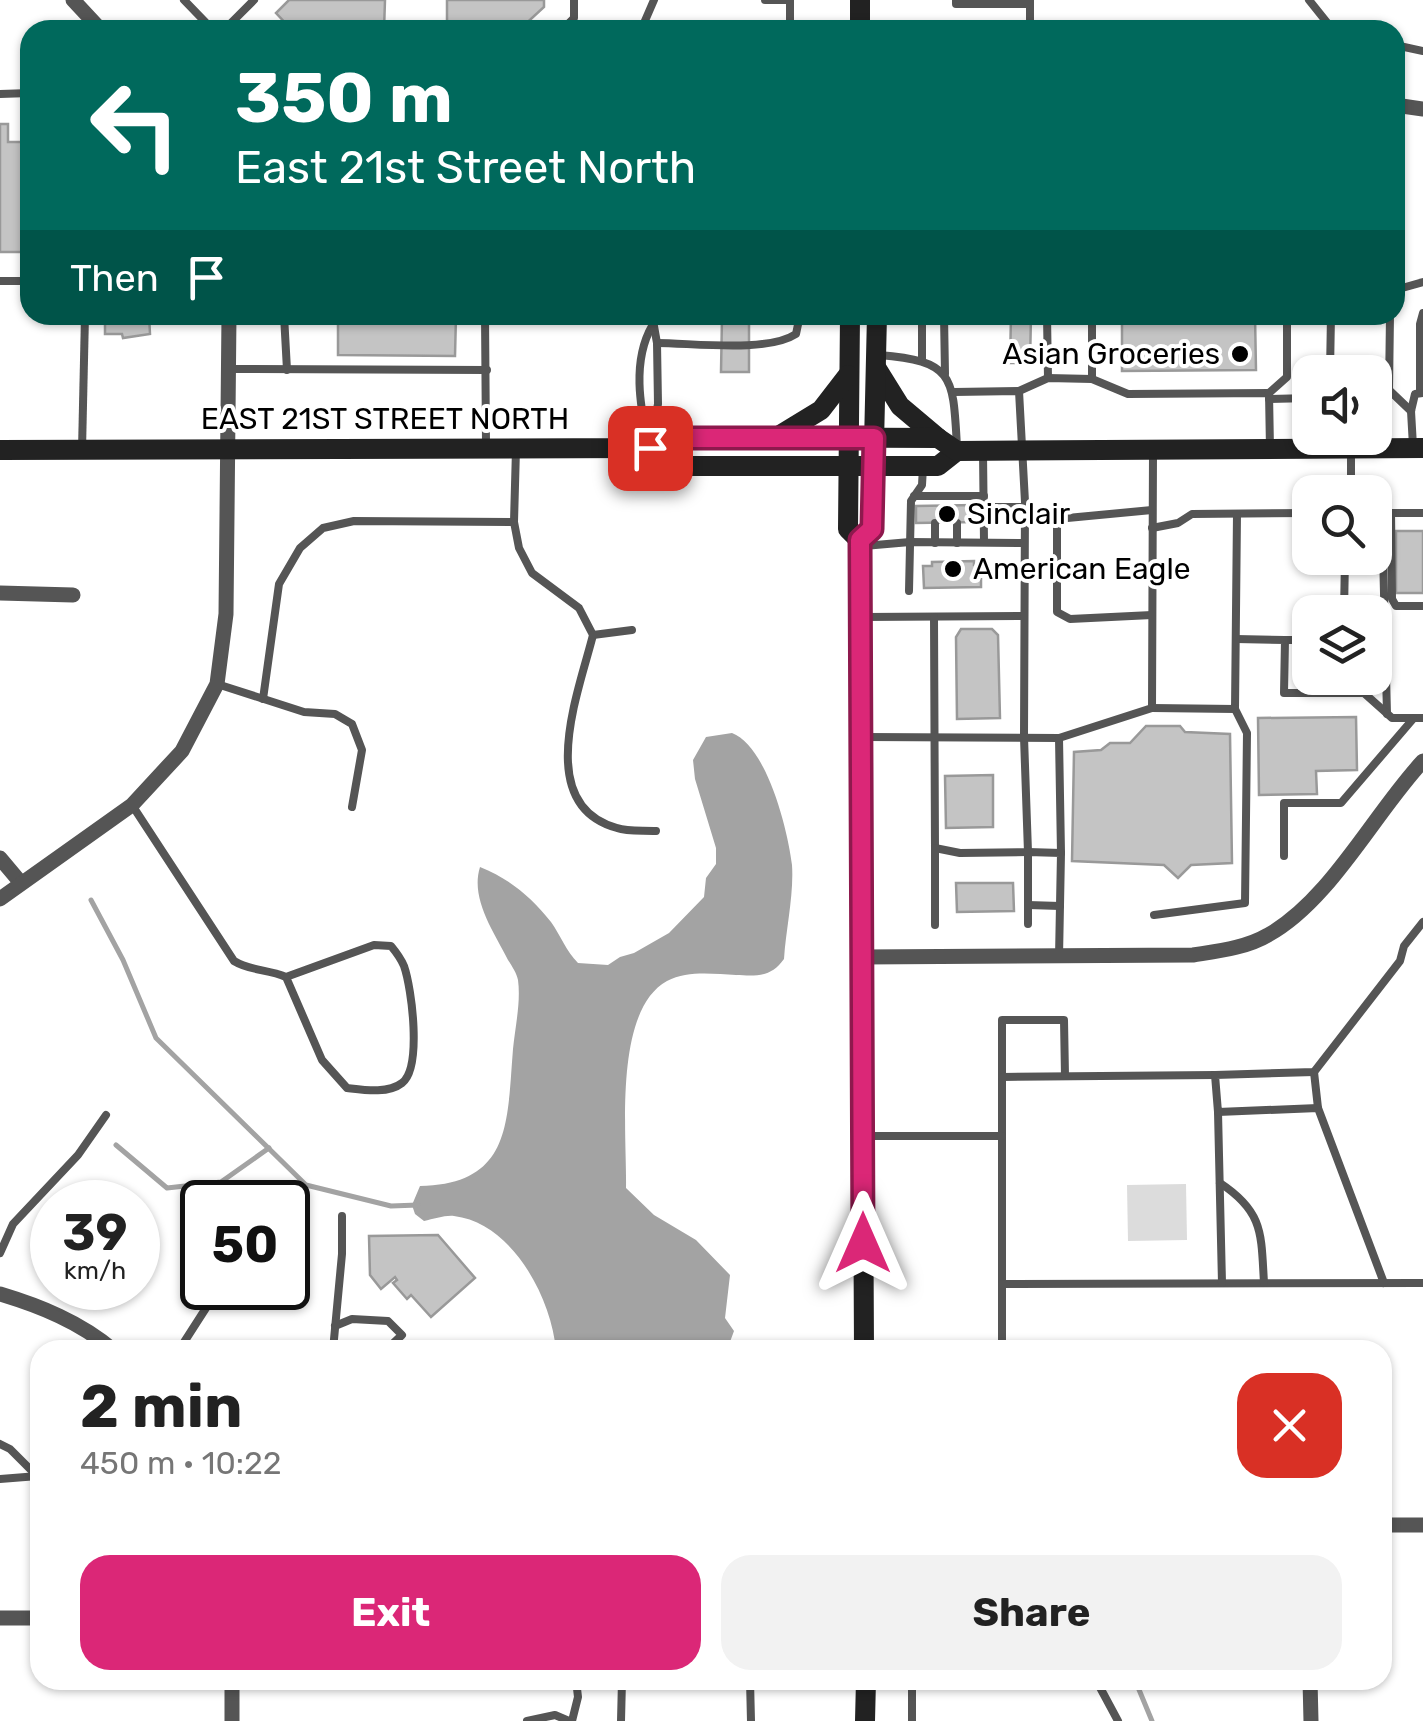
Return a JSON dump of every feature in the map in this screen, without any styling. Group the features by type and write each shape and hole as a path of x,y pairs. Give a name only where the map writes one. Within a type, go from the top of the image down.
{"main road":[{"path":"850,325 848,529 860,543"},
{"path":"864,1340 860,543 872,529 877,325"},
{"path":"876,361 900,406 957,451 1292,447"},
{"path":"775,438 821,410 848,374"},
{"name":"EAST 21ST STREET NORTH","path":"0,450 650,448 677,438 938,438"},
{"path":"1392,447 1418,448"},
{"path":"650,448 668,464 678,466 942,465 957,451"},
{"path":"866,1690 866,1721"}],"street":[{"path":"73,0 91,20"},
{"path":"0,899 132,804 182,752 218,684 226,614 229,325"},
{"path":"0,593 73,594"},
{"path":"862,956 1193,955 1230,950 1269,935 1316,896 1423,761"},
{"path":"0,858 21,883"},
{"path":"0,1294 39,1306 100,1340"},
{"path":"1392,1525 1423,1525"},
{"path":"0,1618 30,1618"},
{"path":"232,1690 232,1721"},
{"path":"1310,1690 1311,1721"}],"lane":[{"path":"184,0 203,20"},
{"path":"234,20 254,0"},
{"path":"765,0 790,0"},
{"path":"956,0 956,4 1030,2"},
{"path":"1308,0 1325,20"},
{"path":"1422,282 1423,294"},
{"path":"1418,448 1412,411 1415,394 1422,387 1423,313"},
{"path":"82,450 84,325"},
{"path":"285,325 287,370"},
{"path":"485,325 486,449"},
{"path":"657,344 768,344 788,340 796,334 798,325"},
{"path":"922,325 922,359"},
{"path":"944,325 945,374 954,392 957,451"},
{"path":"1048,325 1048,378"},
{"path":"1092,325 1092,379"},
{"path":"1270,448 1270,396 1287,377 1286,325"},
{"path":"1330,325 1330,355"},
{"path":"1390,325 1389,390 1412,411"},
{"path":"650,448 658,404 657,344 652,326"},
{"path":"650,448 640,407 642,344 652,326"},
{"path":"876,361 922,359 945,374"},
{"path":"228,370 486,370"},
{"path":"954,392 1019,391 1048,378 1092,379 1128,394 1292,397"},
{"path":"1019,391 1025,507 1028,924"},
{"path":"1152,708 1153,448"},
{"path":"516,449 514,522 519,548 532,573 579,608 592,635 567,739 567,768 578,802 595,818 617,828 656,831"},
{"path":"983,451 984,542"},
{"path":"908,592 910,500 922,486 922,466"},
{"path":"914,496 956,501 984,496"},
{"path":"984,507 1025,507"},
{"path":"1025,522 1152,510"},
{"path":"1392,513 1423,513"},
{"path":"1152,528 1178,524 1192,514 1292,514"},
{"path":"1154,915 1245,903 1247,733 1235,709 1237,514"},
{"path":"1057,519 1057,612 1070,619 1152,615"},
{"path":"263,700 280,584 300,548 323,528 354,520 514,522"},
{"path":"956,522 957,542"},
{"path":"934,543 935,523"},
{"path":"860,543 1024,543"},
{"path":"1384,575 1388,715"},
{"path":"1389,575 1392,599 1402,607 1423,606"},
{"path":"934,616 935,925"},
{"path":"860,618 1024,616"},
{"path":"592,635 632,630"},
{"path":"1236,640 1292,640"},
{"path":"1285,640 1284,694 1292,694"},
{"path":"218,684 304,712 336,714 352,724 362,750 352,808"},
{"path":"1366,695 1392,718 1418,718"},
{"path":"861,736 1059,738 1152,708 1235,709"},
{"path":"1284,856 1284,802 1341,803 1418,718"},
{"path":"1059,738 1059,956"},
{"path":"132,804 234,961 286,977 322,1060 347,1088 398,1087 410,1076 414,1050 410,992 404,964 391,946 374,945 286,977"},
{"path":"935,848 960,853 1061,853"},
{"path":"1028,905 1060,906"},
{"path":"1384,1283 1318,1108 1314,1072 1400,961 1404,946 1423,922"},
{"path":"1002,1340 1002,1020 1064,1020 1065,1076"},
{"path":"1002,1077 1314,1072"},
{"path":"1216,1075 1222,1284"},
{"path":"1218,1112 1318,1108"},
{"path":"0,1253 12,1224 78,1155 106,1115"},
{"path":"863,1136 1002,1136"},
{"path":"1220,1184 1246,1200 1261,1234 1264,1284"},
{"path":"334,1340 342,1216"},
{"path":"1002,1284 1423,1283"},
{"path":"186,1340 205,1310"},
{"path":"335,1326 352,1319 388,1320 402,1335 397,1340"},
{"path":"0,1444 30,1469"},
{"path":"0,1479 30,1478"},
{"path":"527,1721 556,1715 571,1721 577,1690"},
{"path":"621,1721 622,1690"},
{"path":"750,1690 751,1721"},
{"path":"912,1690 912,1721"},
{"path":"1101,1690 1118,1721"}],"shaded area":[{"path":"732,733 744,741 756,754 774,791 792,865 784,959 763,974 684,975 667,981 650,996 638,1019 627,1076 626,1188 654,1215 696,1240 730,1275 725,1318 734,1331 731,1340 555,1340 537,1286 525,1266 494,1232 451,1216 424,1221 412,1205 420,1186 450,1183 473,1174 488,1161 505,1124 518,980 481,903 480,867 510,883 536,905 578,963 608,965 669,933 704,897 706,878 716,864 716,848 693,760 706,737"},
{"path":"1186,1184 1187,1240 1128,1241 1127,1185"}],"building":[{"path":"289,0 385,0 384,20 283,20 276,13"},
{"path":"447,0 544,0 544,7 530,20 447,20"},
{"path":"0,124 8,124 8,142 20,142 20,252 0,252"},
{"path":"105,325 150,325 150,334 123,338 122,334 105,334"},
{"path":"338,325 456,325 455,356 338,355"},
{"path":"722,325 749,325 749,372 721,372"},
{"path":"1011,325 1031,325 1030,363 1010,363"},
{"path":"1122,325 1255,325 1256,370 1122,371"},
{"path":"975,505 976,522 916,523 916,506"},
{"path":"1396,531 1423,531 1423,593 1396,593"},
{"path":"974,561 974,565 981,565 981,587 924,588 923,566 932,566 932,562"},
{"path":"961,629 992,629 998,635 1000,718 957,719 956,637"},
{"path":"1356,717 1357,770 1316,771 1317,794 1259,795 1258,718"},
{"path":"1146,726 1180,726 1185,732 1230,734 1232,863 1191,865 1178,878 1164,865 1072,861 1074,752 1101,750 1110,743 1130,743"},
{"path":"993,775 993,827 946,828 945,776"},
{"path":"956,883 1013,883 1014,911 957,912"},
{"path":"438,1235 475,1278 431,1317 411,1295 407,1299 393,1283 395,1277 381,1289 370,1275 369,1236"}],"waterway":[{"path":"91,900 123,960 156,1038 306,1185 391,1206 418,1205"},
{"path":"116,1145 167,1188 221,1182 269,1148"},
{"path":"1139,1690 1152,1721"}],"place":[{"name":"Asian Groceries","path":"1240,354"},
{"name":"Sinclair","path":"947,514"},
{"name":"American Eagle","path":"953,569"}],"route":[{"path":"650,448 671,438 874,438 872,529 860,540 863,1243"}]}
